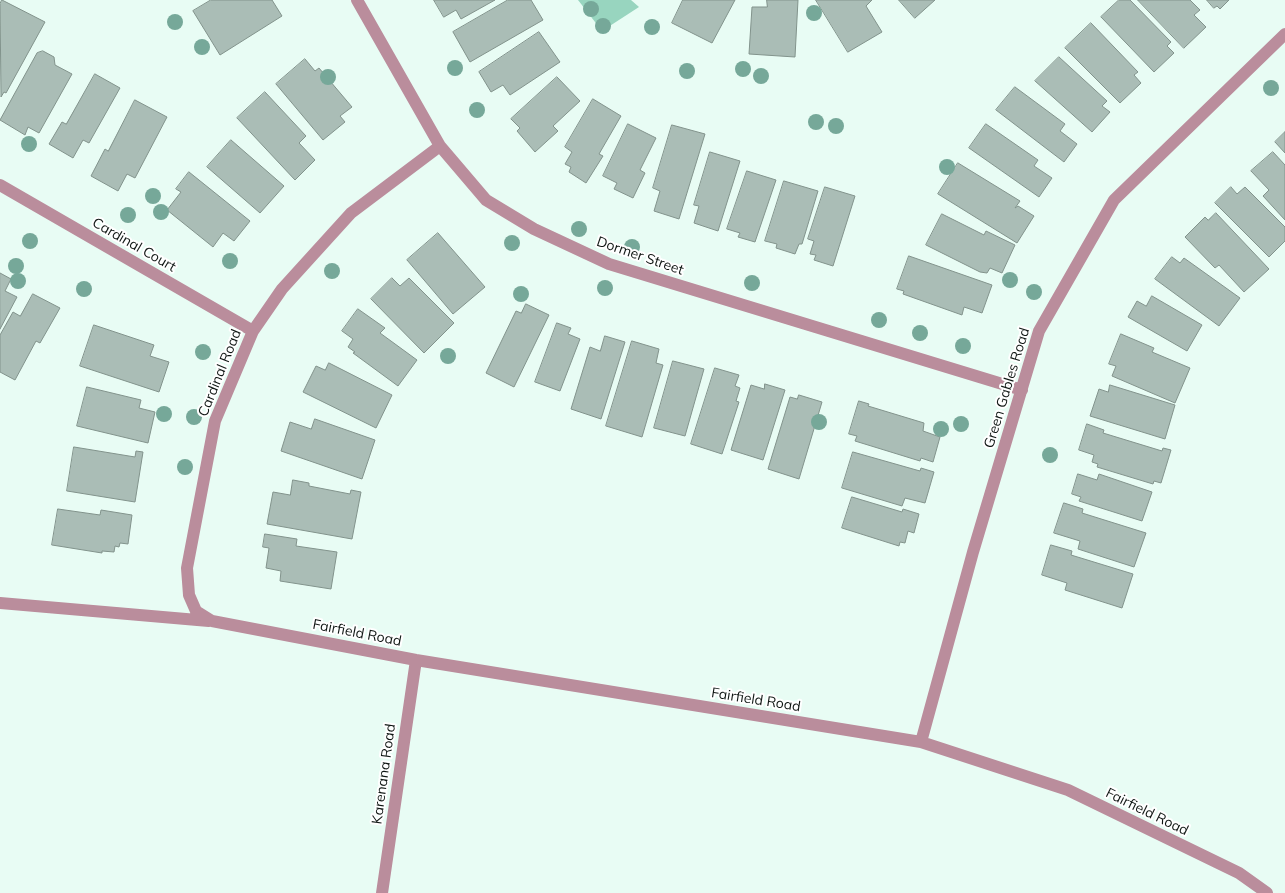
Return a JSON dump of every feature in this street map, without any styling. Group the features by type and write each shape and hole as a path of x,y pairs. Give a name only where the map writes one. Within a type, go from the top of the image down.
{"street":[{"name":"Dormer Street","path":"357,0 440,146 486,200 534,229 609,264 1022,390"},
{"name":"Green Gables Road","path":"922,742 973,552 1039,330 1114,200 1285,34"},
{"name":"Cardinal Road","path":"212,621 196,610 189,595 187,568 215,421 253,331 282,290 351,213 440,146"},
{"name":"Cardinal Court","path":"0,185 253,331"},
{"name":"Fairfield Road","path":"0,604 212,621 416,660 922,742 1068,790 1239,873 1267,893"},
{"name":"Karenana Road","path":"382,893 416,660"}],"shaded area":[{"path":"578,0 631,0 639,7 602,31"}],"building":[{"path":"2,0 45,22 6,93 4,92 1,97 0,4"},
{"path":"211,0 272,0 282,16 220,55 193,11"},
{"path":"434,0 495,0 461,19 456,10 444,17"},
{"path":"508,0 531,0 543,20 470,62 453,32"},
{"path":"683,0 735,0 712,43 672,23"},
{"path":"767,0 798,0 795,57 749,54 752,7 767,7"},
{"path":"816,0 872,0 866,6 882,32 848,52"},
{"path":"899,0 935,0 915,18"},
{"path":"1119,0 1130,0 1171,42 1167,46 1174,53 1154,72 1101,17"},
{"path":"1138,0 1190,0 1200,10 1194,15 1206,27 1184,48"},
{"path":"1207,0 1229,0 1220,9 1217,6 1214,8"},
{"path":"1091,23 1138,72 1134,75 1141,83 1120,103 1065,48"},
{"path":"539,32 560,62 510,95 503,85 491,92 479,72"},
{"path":"43,51 54,57 55,65 72,74 39,133 28,127 25,135 0,120 37,53"},
{"path":"1059,57 1107,101 1102,106 1110,112 1092,132 1035,81"},
{"path":"305,59 315,71 319,68 352,107 340,116 345,122 323,140 276,84"},
{"path":"95,74 120,88 89,143 83,140 73,158 49,144 62,122 66,124"},
{"path":"557,77 580,101 553,126 558,131 535,152 517,131 520,128 511,119"},
{"path":"1015,87 1065,124 1060,131 1077,144 1064,162 996,110"},
{"path":"265,92 306,136 299,143 315,160 295,180 237,118"},
{"path":"593,99 621,116 599,154 603,156 586,183 569,172 571,167 565,164 572,152 565,147"},
{"path":"135,100 167,117 135,178 127,174 118,191 91,176 105,149 108,151"},
{"path":"628,124 656,138 640,170 645,173 633,198 614,189 617,183 603,176"},
{"path":"986,124 1038,160 1034,166 1052,178 1039,197 969,148"},
{"path":"672,125 705,134 679,219 654,211 660,191 653,188"},
{"path":"1285,132 1285,153 1275,142"},
{"path":"231,140 284,186 260,213 207,167"},
{"path":"710,152 740,161 718,231 694,223 699,206 694,205"},
{"path":"1273,152 1285,165 1285,220 1263,196 1269,190 1251,171"},
{"path":"958,163 1020,201 1015,208 1018,206 1034,216 1017,243 938,194"},
{"path":"747,171 776,180 755,242 738,237 740,233 727,229"},
{"path":"189,172 250,221 234,241 223,233 213,247 167,210 181,192 176,189"},
{"path":"784,181 818,191 802,244 799,244 795,254 776,248 777,244 765,241"},
{"path":"825,187 855,196 833,266 814,260 816,255 810,254 814,241 808,239"},
{"path":"1231,187 1237,194 1245,187 1285,227 1285,241 1269,257 1215,203"},
{"path":"1216,213 1269,269 1244,292 1219,265 1215,268 1185,237 1205,217 1208,220"},
{"path":"942,214 984,235 986,231 1015,245 1002,273 990,268 987,273 980,272 926,245"},
{"path":"438,233 485,287 453,314 407,260"},
{"path":"909,256 992,285 982,313 964,307 962,315 903,294 904,291 897,289"},
{"path":"1172,257 1180,263 1184,258 1240,298 1219,326 1155,279"},
{"path":"0,273 11,279 5,291 17,297 0,329"},
{"path":"392,278 400,286 409,278 454,323 424,353 371,299"},
{"path":"33,294 60,308 40,343 36,341 15,380 0,372 0,335 13,312 20,316"},
{"path":"1152,296 1202,325 1187,351 1128,317 1137,301 1146,306"},
{"path":"526,304 549,315 514,387 486,373 516,311 521,313"},
{"path":"358,309 385,328 380,333 417,360 398,386 353,353 355,352 348,347 353,339 342,331"},
{"path":"557,323 571,328 568,334 580,339 560,391 535,382"},
{"path":"94,325 154,345 150,356 169,362 159,392 80,366"},
{"path":"1121,334 1154,348 1152,352 1190,368 1175,403 1112,376 1116,366 1109,364"},
{"path":"605,336 625,342 601,419 571,409 590,347 600,351"},
{"path":"632,341 659,349 656,363 663,365 642,437 606,426"},
{"path":"673,361 704,369 685,436 654,428"},
{"path":"329,363 392,395 376,428 303,392 316,366 325,370"},
{"path":"715,368 739,375 735,386 740,388 736,401 739,402 722,454 691,444"},
{"path":"765,384 785,390 763,460 731,450 751,385 764,389"},
{"path":"1110,385 1175,405 1165,439 1090,416 1099,389 1108,392"},
{"path":"87,387 141,400 139,408 155,412 148,443 77,426"},
{"path":"799,395 822,402 799,479 768,469 790,397 797,399"},
{"path":"859,401 869,404 868,406 924,423 923,431 940,437 933,462 921,458 920,461 855,441 857,436 849,434"},
{"path":"315,419 375,440 362,479 281,451 290,422 311,429"},
{"path":"1087,424 1104,430 1103,433 1162,451 1163,448 1171,450 1161,483 1154,481 1153,484 1097,467 1098,464 1092,462 1094,455 1079,450"},
{"path":"74,447 135,457 136,451 143,452 135,502 67,491"},
{"path":"853,452 920,471 921,468 934,472 925,503 905,498 902,506 842,488"},
{"path":"1078,474 1097,480 1099,474 1152,492 1142,521 1079,501 1081,497 1072,494"},
{"path":"293,480 309,483 309,486 350,494 351,490 361,492 352,539 267,524 273,492 290,495"},
{"path":"852,497 902,512 903,509 919,514 914,533 908,531 905,543 900,542 899,546 842,528"},
{"path":"1064,503 1083,509 1082,513 1146,533 1134,567 1078,549 1080,541 1054,533"},
{"path":"58,509 100,515 101,510 132,515 128,544 120,543 119,547 115,546 114,552 102,551 102,553 52,545"},
{"path":"265,534 297,539 296,546 337,552 331,589 280,581 281,571 266,568 269,548 263,547"},
{"path":"1051,545 1072,551 1071,555 1133,574 1122,608 1065,590 1067,583 1042,575"}]}
